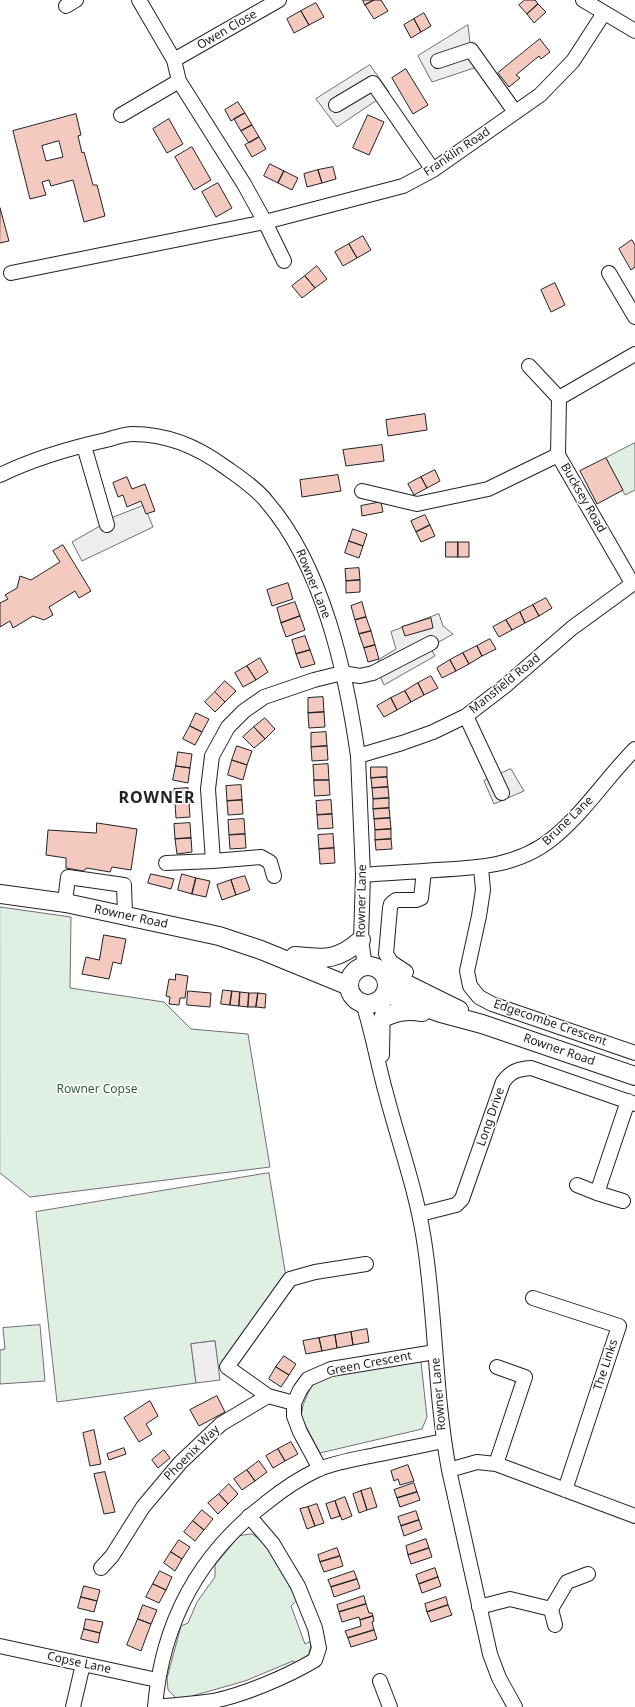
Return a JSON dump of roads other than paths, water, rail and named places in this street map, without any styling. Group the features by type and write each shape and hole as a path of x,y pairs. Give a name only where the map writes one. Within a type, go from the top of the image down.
{"main road":[{"name":"Rowner Road","path":"0,894 65,902 125,915 219,936 261,950 362,974"},
{"path":"295,956 317,958 342,955 361,940"},
{"name":"Rowner Road","path":"261,950 295,956 362,974 446,1002 482,1024"},
{"path":"362,974 387,982 384,995 374,1003 363,1003 353,997 362,974"},
{"name":"Rowner Road","path":"384,995 482,1024 635,1076"},
{"path":"383,1018 395,1012 409,1010 441,1013"}],"street":[{"path":"139,0 174,60 179,81 244,184 284,261"},
{"name":"Owen Close","path":"174,60 279,0"},
{"path":"583,0 635,31"},
{"name":"Franklin Road","path":"11,273 265,222 403,186 433,170 540,95 573,62 604,13"},
{"path":"438,61 471,50 515,112"},
{"path":"121,115 179,81"},
{"path":"336,105 373,83 433,170"},
{"path":"609,273 635,317"},
{"path":"529,366 559,398 635,354"},
{"name":"Bucksey Road","path":"559,398 558,455 634,583"},
{"name":"Rowner Lane","path":"0,475 17,467 84,446 132,434 170,438 210,456 261,496 288,528 302,552 323,606 342,673 358,756 363,875 361,940 362,974"},
{"path":"84,446 107,525"},
{"path":"362,491 417,504 488,489 558,455"},
{"name":"Mansfield Road","path":"358,756 433,732 466,716 505,686 572,628 634,583"},
{"path":"213,862 209,782 212,756 228,727 244,710 264,697 281,690 342,673 360,676 373,673 431,643"},
{"path":"466,716 502,793"},
{"name":"Brune Lane","path":"363,875 481,868 521,858 537,850 554,838 587,804 635,749"},
{"path":"166,863 213,862 261,857 270,862 274,876"},
{"name":"Edgecombe Crescent","path":"481,868 482,897 467,971 470,986 479,997 492,1004 635,1053"},
{"path":"406,972 391,962 386,954 390,908 391,904 396,900 416,900 421,898 424,871"},
{"path":"65,902 68,877 124,885 125,915"},
{"name":"Rowner Lane","path":"382,1076 384,995"},
{"name":"Rowner Lane","path":"363,1003 420,1214 430,1281 443,1441 449,1470 492,1660 499,1678 515,1707"},
{"name":"Long Drive","path":"420,1214 456,1205 462,1199 503,1082 510,1073 520,1069 531,1068 631,1102"},
{"path":"597,1193 631,1102"},
{"path":"577,1184 597,1193 623,1201"},
{"path":"320,1469 300,1432 294,1416 294,1403 268,1396 227,1367 290,1279 315,1272 366,1264"},
{"name":"The Links","path":"533,1298 619,1326 565,1490"},
{"name":"Green Crescent","path":"294,1403 300,1390 308,1379 331,1369 436,1352"},
{"path":"496,1464 525,1378 497,1367"},
{"name":"Phoenix Way","path":"101,1568 112,1556 143,1507 180,1463 222,1424 268,1396"},
{"path":"249,1516 272,1544 298,1586 315,1628 319,1648 315,1660 297,1671 240,1694 213,1701 155,1707 157,1680 166,1644 178,1611 193,1583 227,1536 249,1516 297,1481 320,1469 343,1462 443,1441"},
{"path":"449,1470 477,1462 496,1464 635,1516"},
{"path":"555,1625 550,1609 566,1582 588,1574"},
{"path":"479,1606 510,1599 550,1609"},
{"name":"Copse Lane","path":"0,1646 157,1680"},
{"path":"73,1707 83,1664"},
{"path":"380,1681 387,1706"}],"district":[{"name":"ROWNER","path":"157,798"}],"park label":[{"name":"Rowner Copse","path":"97,1090"}]}
